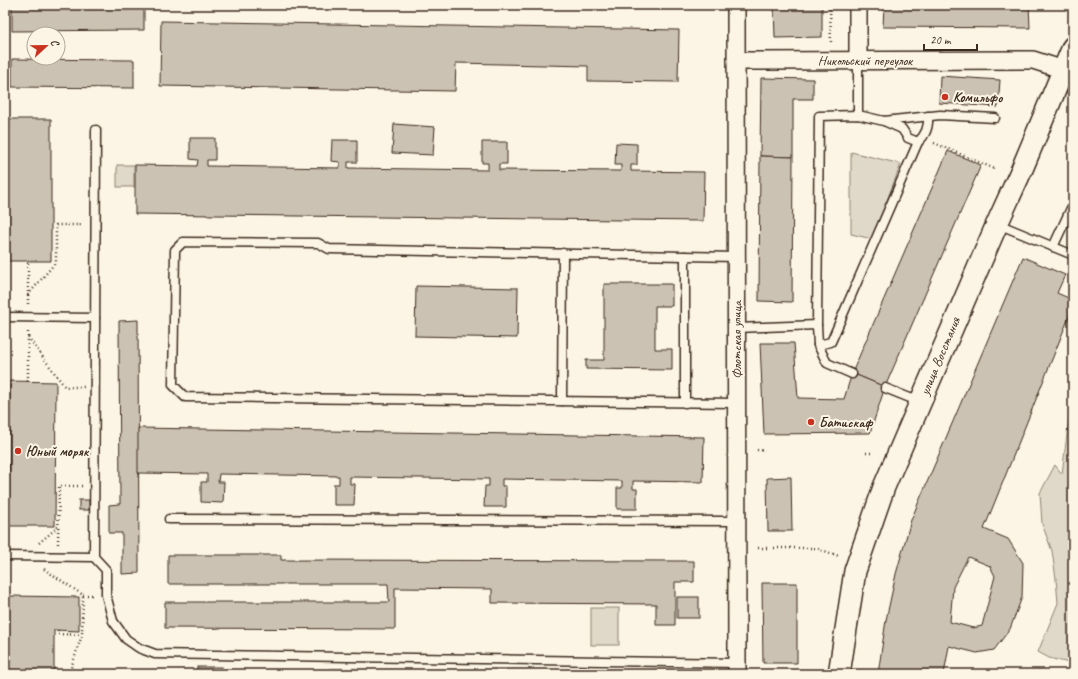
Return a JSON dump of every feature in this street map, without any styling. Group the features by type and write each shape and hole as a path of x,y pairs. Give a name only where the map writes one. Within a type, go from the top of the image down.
{"street":[{"name":"Флотская улица","path":"736,5 737,668"},
{"path":"858,5 858,60"},
{"name":"улица Восстания","path":"839,674 855,571 884,486 1022,169 1073,47"},
{"name":"Никольский переулок","path":"736,61 1033,60 1064,70"}],"lane":[{"path":"858,60 858,115"},
{"path":"852,374 827,363 818,345 819,116 858,115 884,122 902,130 908,138 920,140"},
{"path":"884,122 940,115 995,118"},
{"path":"818,345 831,342 920,140 929,124 928,116"},
{"path":"96,130 94,557 106,570 106,595 112,621 126,638 139,648 155,654 737,668"},
{"path":"1053,247 1073,204"},
{"path":"997,224 1073,255"},
{"path":"736,257 329,249 318,243 183,242 175,250 173,385 185,397 737,403"},
{"path":"562,401 563,253"},
{"path":"685,256 685,403"},
{"path":"5,317 95,318"},
{"path":"736,328 817,325"},
{"path":"885,388 920,402"},
{"path":"169,518 737,521"},
{"path":"5,556 94,557"}],"path":[{"path":"830,5 831,47"},
{"path":"920,140 995,169"},
{"path":"28,296 56,262 56,225 96,225"},
{"path":"28,336 65,387 95,387"},
{"path":"758,450 765,450"},
{"path":"866,453 872,453"},
{"path":"58,556 59,486 94,487"},
{"path":"59,526 25,556 83,595 82,635 69,674"},
{"path":"758,548 816,548 839,556"},
{"path":"58,630 58,634 82,635"}],"shaded area":[{"path":"851,152 901,164 872,239 851,234"},
{"path":"117,165 134,165 134,187 117,187"},
{"path":"1073,399 1073,664 1049,658 1038,652 1058,603 1052,551 1042,524 1040,493 1055,465 1062,474 1070,410"},
{"path":"591,608 619,608 619,645 591,645"}],"building":[{"path":"12,5 144,5 144,30 66,31 66,26 26,26 26,31 12,31"},
{"path":"884,5 1029,5 1030,28 883,27"},
{"path":"822,6 822,37 775,38 774,7"},
{"path":"161,21 679,30 678,82 588,81 588,66 456,63 455,91 160,86"},
{"path":"12,59 26,59 26,66 66,66 66,59 134,60 134,88 12,87"},
{"path":"940,76 1000,80 998,107 939,103"},
{"path":"761,78 813,79 813,99 793,99 793,157 760,156"},
{"path":"9,119 51,119 51,261 8,261"},
{"path":"394,124 435,127 433,155 392,153"},
{"path":"190,138 215,138 215,160 207,160 207,166 340,168 340,162 331,161 332,140 357,140 357,162 348,162 348,168 488,170 488,163 482,163 482,142 507,142 507,164 499,164 499,170 621,171 621,165 615,165 616,143 637,144 637,165 631,165 631,171 704,172 703,221 135,214 135,165 197,166 198,160 190,159"},
{"path":"948,151 981,165 885,387 852,373"},
{"path":"760,156 793,157 792,302 759,301"},
{"path":"1023,257 1065,275 1057,293 1073,300 1073,307 984,529 1008,539 1023,563 1022,597 1010,629 994,650 977,653 949,646 944,674 878,674 886,620 896,574 911,520","holes":["968,557 990,566 995,576 982,626 973,628 950,622 953,587"]},
{"path":"604,284 672,284 672,306 655,306 655,349 672,349 672,370 586,369 586,360 604,360"},
{"path":"416,286 518,288 517,338 415,336"},
{"path":"138,320 139,573 122,574 122,533 109,533 109,505 120,504 119,321"},
{"path":"760,343 794,343 798,398 844,399 852,373 885,387 870,433 764,434"},
{"path":"10,381 56,382 55,526 9,526"},
{"path":"138,428 704,437 703,482 633,481 633,489 637,489 637,509 617,509 617,488 622,488 622,481 502,479 502,486 506,486 506,507 484,507 485,486 489,486 489,479 350,477 350,484 355,484 354,505 334,505 334,484 339,484 339,476 219,474 218,482 224,482 223,503 201,502 201,482 207,482 207,474 138,473"},
{"path":"791,477 792,531 768,531 767,478"},
{"path":"79,500 89,500 89,510 79,510"},
{"path":"168,555 281,555 281,560 694,561 694,582 675,582 675,625 656,625 656,604 492,603 492,589 395,588 395,629 165,628 165,602 389,602 388,584 168,584"},
{"path":"762,583 797,583 797,663 763,663"},
{"path":"9,596 79,597 79,631 54,630 54,674 8,674"},
{"path":"677,597 699,597 699,618 677,618"},
{"path":"197,667 222,667 222,674 197,674"},
{"path":"330,669 356,669 356,674 330,674"},
{"path":"481,671 506,671 506,674 481,674"}],"place":[{"name":"Комильфо","path":"945,97"},
{"name":"Батискаф","path":"811,422"},
{"name":"Юный моряк","path":"18,451"}]}
